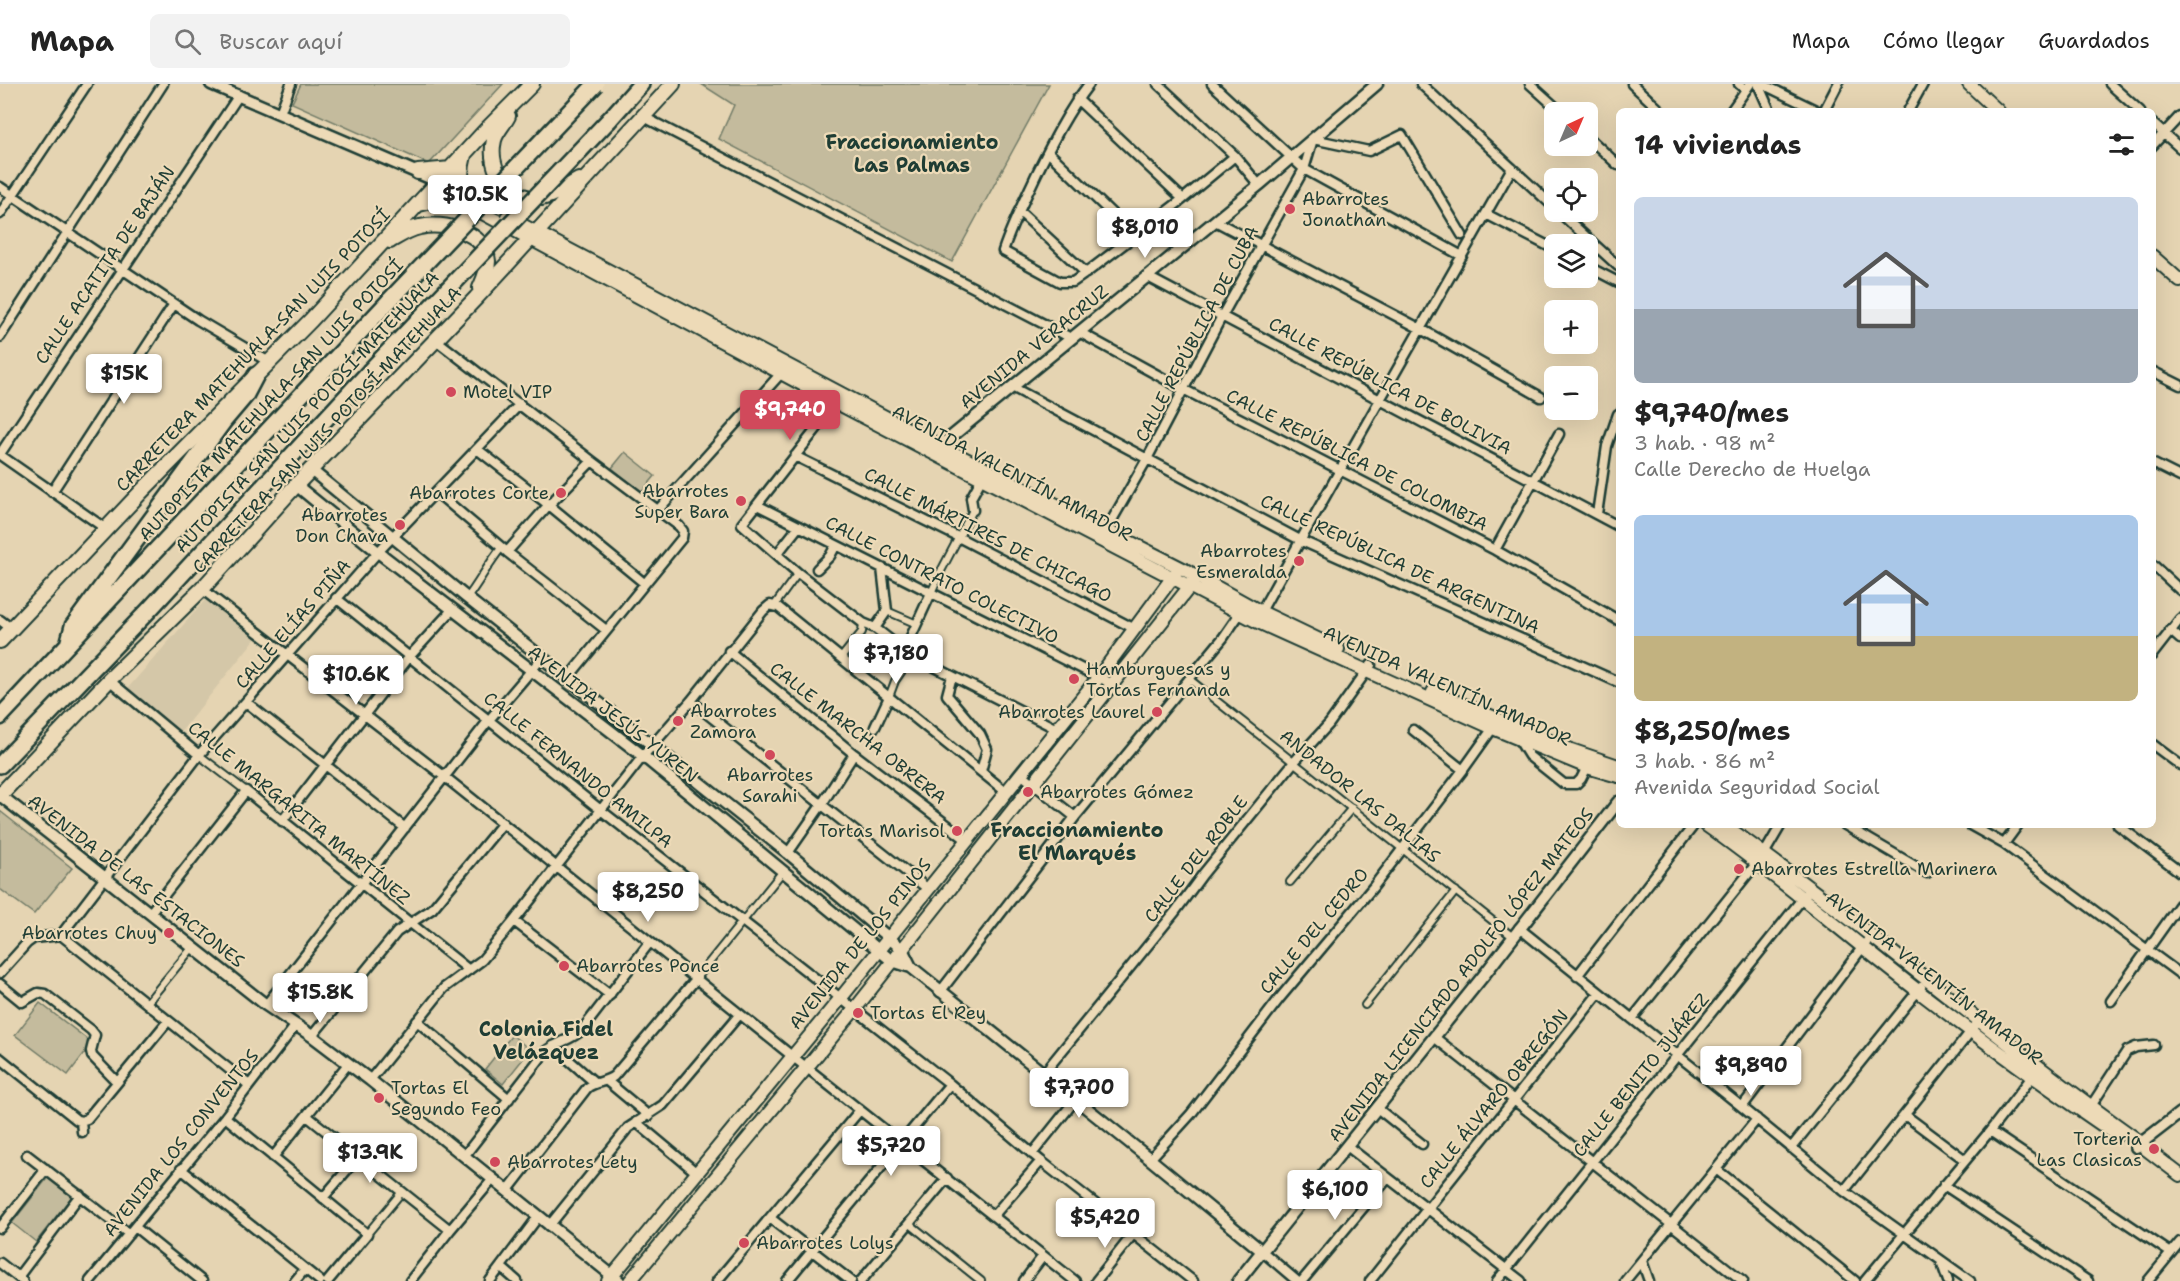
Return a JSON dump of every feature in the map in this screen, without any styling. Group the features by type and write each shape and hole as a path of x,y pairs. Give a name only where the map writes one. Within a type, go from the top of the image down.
{"highway":[{"name":"AUTOPISTA MATEHUALA-SAN LUIS POTOSÍ","path":"0,717 390,300 596,84"},
{"name":"AUTOPISTA SAN LUIS POTOSÍ-MATEHUALA","path":"0,765 148,611 369,372 609,120 640,84"},
{"path":"69,645 73,626 244,396 256,375"},
{"path":"0,771 14,750"}],"main road":[{"name":"CARRETERA SAN LUIS POTOSÍ-MATEHUALA","path":"0,795 109,680 202,589 296,485 476,298 673,84"},
{"path":"1969,84 1995,108"},
{"path":"1980,84 2005,108"},
{"path":"529,88 495,137 492,153 495,169 507,187 521,197 543,198 586,177"},
{"name":"CARRETERA MATEHUALA-SAN LUIS POTOSÍ","path":"0,641 105,529 311,320 374,250 529,88"},
{"path":"451,169 419,176 424,190 421,202 461,197 460,181 464,155"},
{"name":"AVENIDA VALENTÍN AMADOR","path":"436,185 1258,616 1496,724 1616,765"},
{"path":"374,250 422,226 445,226 466,233 484,249 488,259 487,272 476,298"},
{"path":"2156,250 2180,271"},
{"path":"2156,260 2180,281"},
{"name":"AVENIDA VALENTÍN AMADOR","path":"937,449 982,478 1103,535"},
{"path":"242,559 247,539"},
{"name":"AVENIDA DE LOS PINOS","path":"613,1279 1098,678 1175,573"},
{"name":"AVENIDA DE LOS PINOS","path":"630,1281 855,1009 1193,582"},
{"name":"AVENIDA VALENTÍN AMADOR","path":"1496,724 1517,737 1587,767 1616,775"},
{"name":"AVENIDA VALENTÍN AMADOR","path":"1711,828 1760,858"},
{"name":"AVENIDA VALENTÍN AMADOR","path":"1727,828 1760,858 1806,893 1871,936 1979,1021 2035,1073 2091,1106 2180,1175"},
{"name":"AVENIDA VALENTÍN AMADOR","path":"1806,893 1862,946 1918,991 1971,1031 2141,1146"}],"street":[{"path":"0,214 87,84"},
{"path":"0,337 163,84"},
{"name":"AVENIDA VALENTÍN AMADOR","path":"211,84 224,87 436,185"},
{"path":"279,113 291,84"},
{"path":"1089,84 1077,99 1048,152 1019,211 1003,251 1060,282 1073,282 1086,273 1235,156"},
{"path":"1158,84 1235,156 1259,185"},
{"path":"1212,84 1304,169 1462,256"},
{"name":"AVENIDA VERACRUZ","path":"937,449 1259,185 1377,84"},
{"path":"1421,84 1544,198"},
{"path":"1530,84 1550,102"},
{"path":"1632,84 1658,108"},
{"path":"1760,84 1769,108"},
{"path":"1760,84 1812,108"},
{"path":"1826,108 1838,84"},
{"path":"1910,108 1923,84"},
{"path":"2110,84 2137,108"},
{"path":"1733,108 1745,86"},
{"name":"CALLE ACATITA DE BAJÁN","path":"0,455 239,95"},
{"path":"1077,99 1183,199"},
{"name":"CALLE REPÚBLICA DE COLOMBIA","path":"642,116 1341,470 1495,550 1616,619"},
{"path":"2156,142 2180,116"},
{"path":"2156,127 2180,148"},
{"path":"1313,140 1369,151 1402,135 1462,236"},
{"name":"CALLE REPÚBLICA DE CUBA","path":"1103,535 1147,459 1222,316 1304,169 1313,140"},
{"path":"1598,146 1616,163"},
{"path":"1048,152 1135,236"},
{"path":"1258,616 1302,541 1379,398 1421,329 1512,168"},
{"path":"0,187 174,304 269,362"},
{"path":"1019,211 1086,273"},
{"path":"1486,214 1544,244"},
{"path":"1215,221 1421,329 1541,397"},
{"path":"1570,222 1616,264"},
{"path":"1598,272 1616,281"},
{"name":"CALLE REPÚBLICA DE BOLIVIA","path":"1146,276 1616,525"},
{"path":"52,492 174,304"},
{"path":"436,340 683,531 682,538 568,678"},
{"path":"658,510 785,368"},
{"path":"2156,373 2180,385"},
{"name":"CALLE REPÚBLICA DE ARGENTINA","path":"1012,387 1302,541 1616,681"},
{"path":"840,398 741,524 801,575 863,623 875,628 907,653 1057,729"},
{"name":"CALLE ELÍAS PIÑA","path":"61,935 198,755 378,552 393,539 520,404"},
{"path":"1597,514 1607,446 1616,420"},
{"path":"1495,550 1559,434"},
{"path":"477,449 644,583"},
{"path":"0,455 105,529"},
{"name":"CALLE MÁRTIRES DE CHICAGO","path":"795,456 1133,628"},
{"path":"466,598 485,573 485,567 505,550 592,461"},
{"path":"2156,465 2180,477"},
{"name":"AVENIDA JESÚS YUREN","path":"312,470 466,598 788,853 902,948 911,967 939,992 1044,1073 1263,1252"},
{"path":"875,727 895,681 908,662 909,641 973,510 971,498 982,478"},
{"name":"AVENIDA JESÚS YUREN","path":"296,485 452,610 643,756 892,961 911,967"},
{"path":"436,492 606,630"},
{"name":"CALLE CONTRATO COLECTIVO","path":"757,505 1112,684"},
{"path":"777,554 799,526"},
{"path":"370,1080 451,981 482,960 602,811 643,756 691,701 763,610 772,605 801,575 817,569 830,556 836,545"},
{"path":"875,628 887,611 882,568"},
{"path":"2156,568 2180,590"},
{"path":"202,589 445,777 1075,1281"},
{"name":"CALLE FERNANDO AMILPA","path":"336,598 602,811 950,1084 1032,1154 1193,1281"},
{"path":"772,605 1006,792"},
{"path":"939,992 1075,817 1223,638 1243,608"},
{"path":"282,821 410,656 452,610"},
{"path":"887,611 917,624"},
{"path":"2156,649 2180,619"},
{"path":"0,620 12,629"},
{"path":"841,658 862,632 863,623"},
{"path":"2170,630 2180,639"},
{"name":"CALLE MARCHA OBRERA","path":"729,651 854,754 967,840"},
{"path":"266,1005 489,720 543,658"},
{"name":"CALLE DEL ROBLE","path":"1044,1073 1293,762 1329,723 1369,668"},
{"path":"952,676 947,695 981,734 987,749 981,771"},
{"name":"ANDADOR LAS DALIAS","path":"1189,679 1456,891 1516,933"},
{"name":"CALLE MARGARITA MARTÍNEZ","path":"109,680 198,755 246,790 469,970"},
{"path":"691,701 928,889"},
{"path":"246,702 405,828"},
{"name":"CALLE DEL CEDRO","path":"1150,1159 1217,1081 1279,999 1374,886 1496,724"},
{"path":"1413,730 1463,770"},
{"path":"1517,737 1529,756 1564,784 1576,784 1587,767"},
{"path":"2156,747 2180,765"},
{"path":"788,853 854,754"},
{"path":"1021,774 1075,817"},
{"path":"150,913 246,790"},
{"name":"AVENIDA DE LAS ESTACIONES","path":"0,795 192,948 266,1005 312,1036 465,1155 613,1279"},
{"name":"AVENIDA LICENCIADO ADOLFO LÓPEZ MATEOS","path":"1238,1281 1434,1037 1616,805"},
{"path":"1290,882 1352,808"},
{"path":"312,1036 392,938 403,926 432,909 503,823"},
{"path":"1577,976 1692,828"},
{"path":"1632,1019 1760,858 1779,828"},
{"path":"1850,828 1927,873"},
{"path":"1975,828 2004,844 2180,974"},
{"path":"2004,844 2016,828"},
{"path":"2122,828 2180,872"},
{"path":"508,1191 587,1088 594,1082 608,1081 614,1076 783,871"},
{"path":"1365,1005 1456,891"},
{"name":"CALLE BENITO JUÁREZ","path":"1497,1281 1806,893"},
{"path":"2111,1001 2180,904"},
{"path":"514,921 610,995"},
{"path":"1516,933 1599,993 1844,1191 1970,1281"},
{"path":"0,973 34,938 61,935 249,1085"},
{"path":"1742,1107 1871,936"},
{"path":"465,1155 545,1052 576,1035 650,942"},
{"path":"146,1004 192,948"},
{"path":"1791,1148 1927,981"},
{"path":"0,984 22,1002 38,993 45,994 91,1030 95,1035 92,1056 117,1082"},
{"name":"CALLE ÁLVARO OBREGÓN","path":"1370,1281 1599,993"},
{"path":"549,1226 636,1122 663,1106 740,1014"},
{"path":"0,1058 77,1120 87,1119 168,1021"},
{"path":"1844,1191 1979,1021"},
{"path":"417,1022 509,1099"},
{"name":"AVENIDA LOS CONVENTOS","path":"90,1281 225,1117 296,1025"},
{"path":"1434,1037 1743,1281"},
{"path":"2091,1106 2127,1051 2136,1047 2154,1045"},
{"path":"553,1046 594,1082"},
{"path":"273,1157 348,1064"},
{"path":"1865,1281 1990,1131 2035,1073"},
{"path":"608,1081 649,1116"},
{"path":"788,1281 950,1084"},
{"path":"1032,1154 1076,1099"},
{"path":"1377,1108 1422,1144"},
{"path":"717,1281 860,1110"},
{"path":"1905,1114 1965,1160"},
{"path":"2141,1146 2179,1115"},
{"path":"307,1116 450,1230"},
{"path":"225,1117 367,1234"},
{"path":"1625,1281 1757,1119"},
{"path":"81,1120 82,1132"},
{"path":"636,1122 697,1173"},
{"path":"1990,1131 2171,1253"},
{"path":"1347,1146 1521,1281"},
{"path":"27,1155 80,1196 132,1230 202,1281"},
{"path":"323,1198 358,1156"},
{"path":"994,1215 1041,1161"},
{"path":"0,1228 46,1169"},
{"path":"181,1169 320,1281"},
{"path":"1716,1169 1855,1281"},
{"path":"861,1281 947,1178"},
{"path":"1302,1281 1388,1178"},
{"path":"410,1281 494,1179"},
{"path":"1944,1185 2088,1281"},
{"path":"328,1281 401,1193"},
{"path":"0,1263 20,1279 80,1196"},
{"path":"490,1281 538,1217"},
{"path":"770,1218 851,1281"},
{"path":"910,1224 981,1281"},
{"path":"1095,1281 1134,1233"},
{"path":"2148,1281 2180,1242"},
{"path":"1263,1252 1297,1281"},
{"path":"1024,1281 1044,1256"},
{"path":"1642,1261 1649,1281"},
{"path":"1941,1261 1948,1281"},
{"path":"501,1268 518,1281"},
{"path":"295,1281 305,1269"}],"shaded area":[{"path":"301,84 503,84 429,164 292,103"},
{"path":"701,84 1049,84 952,262 719,139 734,105"},
{"path":"625,452 655,476 642,492 612,468"},
{"path":"207,598 256,638 179,734 127,689"},
{"path":"0,811 72,868 34,914 0,889"},
{"path":"40,1003 92,1043 68,1075 15,1035"},
{"path":"512,1035 530,1050 503,1084 485,1069"},
{"path":"49,1176 73,1195 36,1242 12,1223"}],"place":[{"name":"Abarrotes Jonathan","path":"1290,209"},
{"name":"Motel VIP","path":"451,392"},
{"name":"Abarrotes Corte","path":"561,493"},
{"name":"Abarrotes Super Bara","path":"741,501"},
{"name":"Abarrotes Don Chava","path":"400,525"},
{"name":"Abarrotes Esmeralda","path":"1299,561"},
{"name":"Hamburguesas y Tortas Fernanda","path":"1074,679"},
{"name":"Abarrotes Laurel","path":"1157,712"},
{"name":"Abarrotes Zamora","path":"678,721"},
{"name":"Abarrotes Sarahi","path":"770,755"},
{"name":"Abarrotes Gómez","path":"1028,792"},
{"name":"Tortas Marisol","path":"957,831"},
{"name":"Abarrotes Estrella Marinera","path":"1739,869"},
{"name":"Abarrotes Chuy","path":"169,933"},
{"name":"Abarrotes Ponce","path":"564,966"},
{"name":"Tortas El Rey","path":"858,1013"},
{"name":"Tortas El Segundo Feo","path":"379,1098"},
{"name":"Torteria Las Clasicas","path":"2154,1149"},
{"name":"Abarrotes Lety","path":"495,1162"},
{"name":"Abarrotes Lolys","path":"744,1243"}],"district":[{"name":"Fraccionamiento Las Palmas","path":"912,154"},
{"name":"Fraccionamiento El Marqués","path":"1077,842"},
{"name":"Colonia Fidel Velázquez","path":"546,1040"}]}
